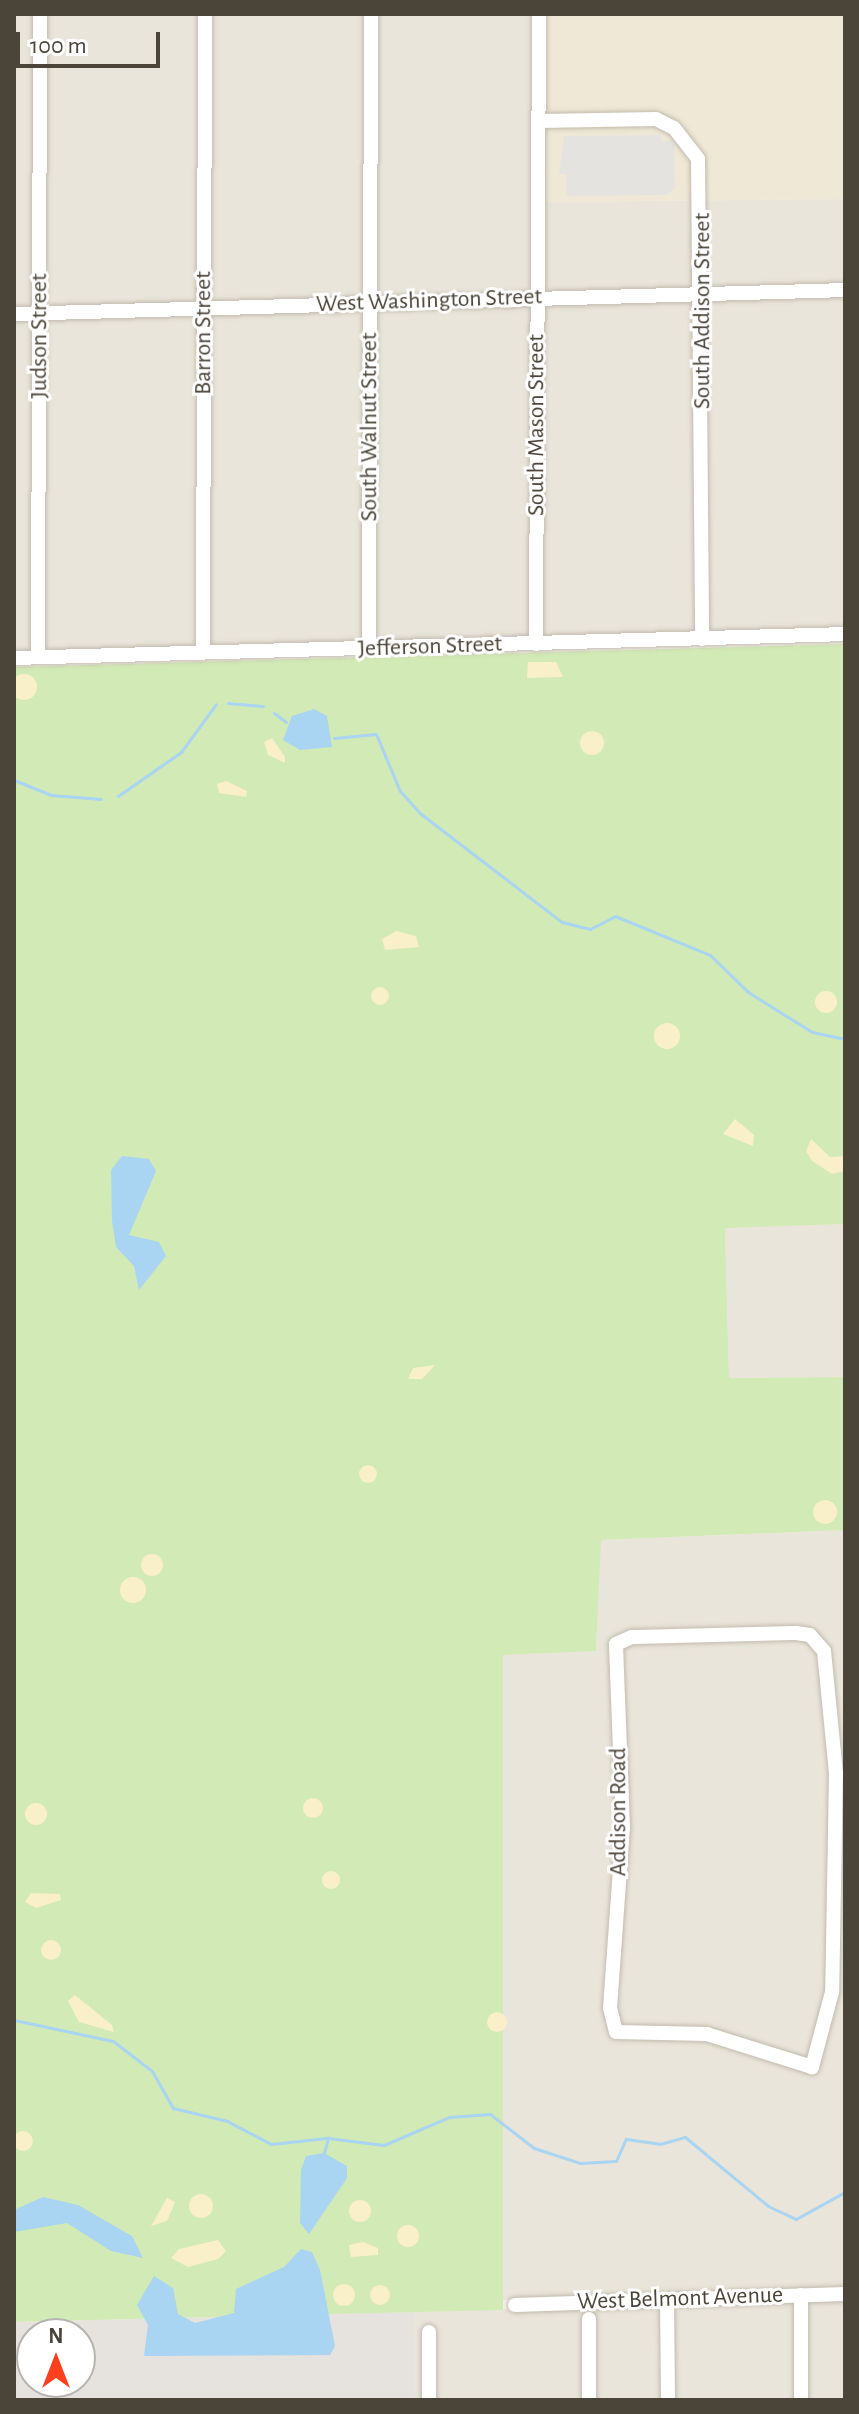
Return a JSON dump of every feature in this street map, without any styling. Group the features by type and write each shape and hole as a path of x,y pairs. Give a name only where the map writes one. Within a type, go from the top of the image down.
{"street":[{"name":"Judson Street","path":"38,657 40,14"},
{"name":"Barron Street","path":"203,652 205,14"},
{"name":"South Walnut Street","path":"369,648 371,14"},
{"name":"South Mason Street","path":"536,644 539,14"},
{"name":"South Addison Street","path":"539,121 665,123 694,151 703,199 702,639"},
{"name":"West Washington Street","path":"14,314 845,290"},
{"name":"Jefferson Street","path":"14,658 845,634"},
{"name":"Addison Road","path":"796,1633 810,1635 827,1661 836,1804 838,1993 812,2067 751,2045 707,2034 616,2032 614,1984 623,1828 618,1642 796,1633"},
{"name":"West Belmont Avenue","path":"515,2305 845,2294"},
{"path":"801,2295 801,2400"},
{"path":"667,2300 668,2400"},
{"path":"589,2319 589,2400"},
{"path":"429,2332 429,2400"}],"shaded area":[{"path":"14,14 542,14 541,202 845,199 845,632 14,655"},
{"path":"542,14 845,14 845,199 541,202"},
{"path":"661,135 662,141 674,141 675,188 666,195 567,196 566,174 559,174 564,136"},
{"path":"845,1224 845,1377 729,1378 725,1227"},
{"path":"845,1530 845,2289 503,2300 503,1655 596,1650 600,1540"},
{"path":"845,2300 845,2400 415,2400 414,2312"},
{"path":"414,2312 415,2400 14,2400 14,2322 16,2398 96,2398 96,2320"}],"green space":[{"path":"845,644 845,1224 725,1228 729,1378 845,1377 845,1530 601,1540 596,1651 503,1655 503,2310 96,2320 16,2318 14,2322 14,667"}],"sand":[{"path":"528,662 556,662 563,677 527,678"},
{"path":"24,674 33,678 37,687 33,696 24,700 15,696 11,687 15,678"},
{"path":"592,731 603,738 604,743 597,754 592,755 581,748 580,743 587,732"},
{"path":"272,738 285,757 285,763 268,755 264,742"},
{"path":"226,781 247,791 246,797 219,793 217,784"},
{"path":"396,931 416,936 419,947 385,950 382,939"},
{"path":"376,987 384,987 389,996 387,1003 376,1005 371,1000 371,992"},
{"path":"826,991 834,994 837,1002 834,1010 826,1013 818,1010 815,1002 818,994"},
{"path":"667,1023 676,1027 680,1036 676,1045 667,1049 658,1045 654,1036 658,1027"},
{"path":"735,1119 754,1135 753,1146 723,1134"},
{"path":"811,1139 830,1157 845,1156 845,1171 832,1174 812,1161 806,1151"},
{"path":"435,1365 422,1379 408,1379 413,1368"},
{"path":"368,1465 377,1474 368,1483 359,1474"},
{"path":"825,1500 833,1504 837,1512 833,1520 825,1524 817,1520 813,1512 817,1504"},
{"path":"152,1554 160,1557 163,1565 160,1573 152,1576 144,1573 141,1565 144,1557"},
{"path":"133,1577 142,1581 146,1590 142,1599 133,1603 124,1599 120,1590 124,1581"},
{"path":"313,1798 320,1801 323,1808 320,1815 313,1818 306,1815 303,1808 306,1801"},
{"path":"36,1803 44,1806 47,1814 44,1822 36,1825 28,1822 25,1814 28,1806"},
{"path":"331,1871 340,1880 331,1889 322,1880"},
{"path":"31,1893 60,1894 61,1900 36,1908 25,1902"},
{"path":"51,1940 58,1943 61,1950 58,1957 51,1960 44,1957 41,1950 44,1943"},
{"path":"75,1995 112,2025 114,2032 79,2022 68,2001"},
{"path":"497,2012 504,2015 507,2022 504,2029 497,2032 490,2029 487,2022 490,2015"},
{"path":"19,2131 27,2131 33,2141 27,2151 19,2151 13,2145 13,2137"},
{"path":"201,2194 209,2198 213,2206 209,2214 201,2218 193,2214 189,2206 193,2198"},
{"path":"167,2198 175,2202 167,2221 151,2226"},
{"path":"360,2200 368,2203 371,2211 368,2219 360,2222 352,2219 349,2211 352,2203"},
{"path":"408,2225 416,2228 419,2236 416,2244 408,2247 400,2244 397,2236 400,2228"},
{"path":"218,2240 226,2251 218,2259 188,2267 171,2258 179,2249"},
{"path":"363,2242 378,2248 378,2255 351,2257 349,2245"},
{"path":"344,2284 352,2287 355,2295 352,2303 344,2306 336,2303 333,2295 336,2287"},
{"path":"380,2285 387,2288 390,2295 387,2302 380,2305 373,2302 370,2295 373,2288"}],"water":[{"path":"314,709 327,716 332,747 300,750 283,740 292,716"},
{"path":"122,1156 149,1159 156,1171 129,1235 159,1242 166,1256 139,1290 134,1266 116,1247 112,1221 111,1170"},
{"path":"324,2153 347,2166 347,2178 309,2234 300,2223 301,2170 306,2156"},
{"path":"43,2197 78,2205 132,2236 143,2258 111,2251 67,2223 14,2232 14,2210"},
{"path":"301,2249 312,2252 320,2270 335,2346 330,2355 144,2356 148,2325 137,2305 154,2276 173,2288 178,2314 195,2323 234,2313 236,2289 284,2267"}],"waterway":[{"path":"228,703 263,706"},
{"path":"118,796 181,752 216,704"},
{"path":"274,713 286,722"},
{"path":"334,738 376,734 400,791 421,814 562,922 590,929 615,916 710,955 748,992 812,1032 845,1039"},
{"path":"14,780 51,795 101,799"},
{"path":"14,2020 113,2041 152,2071 173,2108 227,2121 271,2144 327,2138"},
{"path":"324,2153 328,2138 384,2145 449,2117 490,2114 534,2148 580,2163 616,2161 626,2139 660,2144 685,2137 768,2206 796,2219 845,2192"}]}
